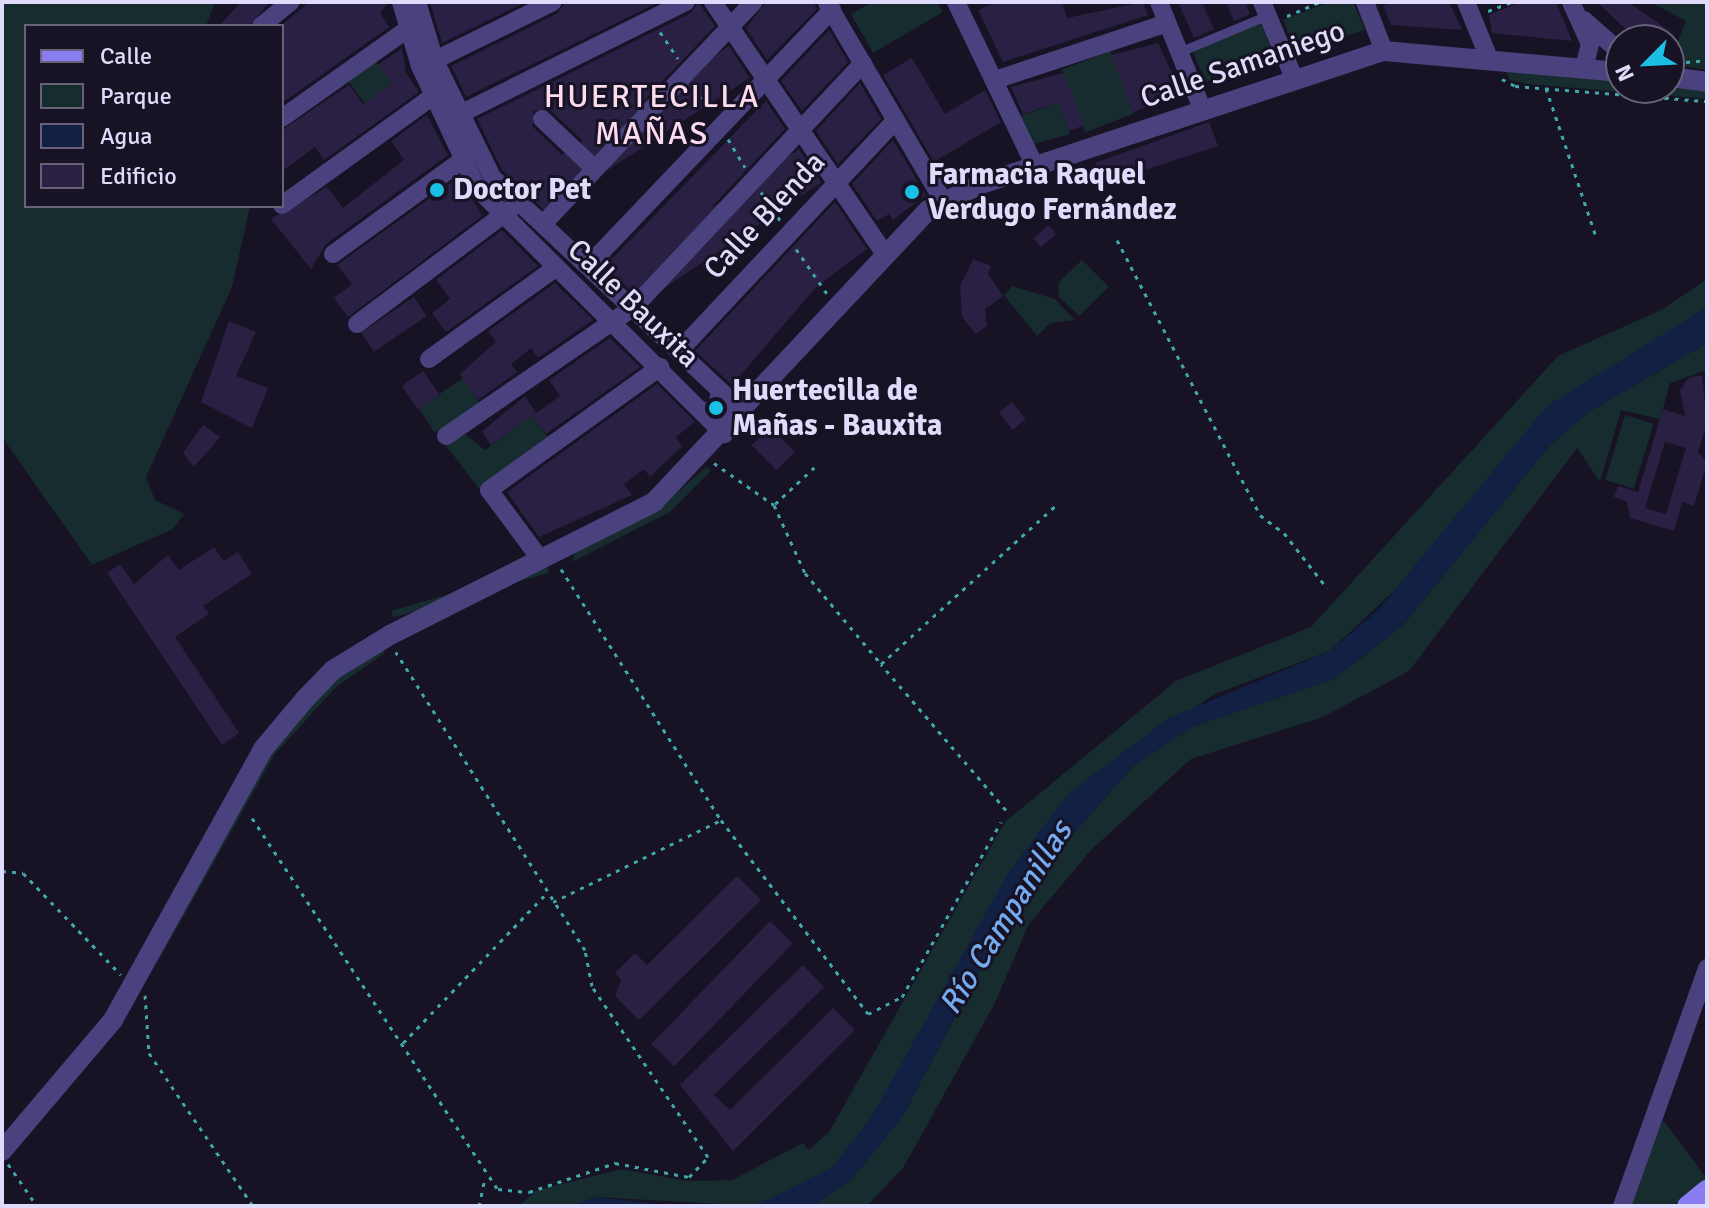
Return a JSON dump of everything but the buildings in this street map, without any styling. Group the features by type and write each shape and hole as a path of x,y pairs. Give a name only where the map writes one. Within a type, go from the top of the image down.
{"main road":[{"path":"1687,1206 1707,1190"}],"street":[{"path":"263,24 289,2"},
{"name":"Calle Bauxita","path":"401,2 405,31 460,114 492,177 743,412"},
{"name":"Calle Bauxita","path":"417,2 433,96 461,161 502,218 660,367 724,434"},
{"path":"428,64 553,2"},
{"path":"460,114 686,2"},
{"path":"713,2 883,251"},
{"path":"543,224 754,2"},
{"path":"956,2 1035,166"},
{"path":"1159,2 1203,111"},
{"path":"1365,2 1384,51"},
{"path":"588,266 829,6 943,201"},
{"path":"1574,7 1590,44 1605,60"},
{"path":"1574,7 1605,57"},
{"path":"1470,10 1488,56"},
{"path":"1267,13 1294,78"},
{"path":"995,80 1167,23"},
{"path":"284,117 405,31"},
{"name":"Calle Samaniego","path":"2,1151 113,1020 263,749 333,670 390,635 654,502 724,434 883,251 943,201 1035,166 1294,78 1384,51 1605,64"},
{"path":"446,436 609,318 630,308 863,63"},
{"path":"1685,79 1707,82"},
{"path":"284,203 433,96"},
{"path":"542,119 594,168"},
{"name":"Calle Blenda","path":"678,352 835,181 896,120"},
{"path":"333,254 461,161"},
{"path":"357,324 502,218 518,201"},
{"path":"429,359 555,268"},
{"path":"541,560 489,490 660,367"},
{"path":"1622,1206 1707,968"}],"lane":[{"path":"1179,52 1267,13"},
{"path":"699,408 712,404 716,387"}],"path":[{"path":"1267,13 1320,2"},
{"path":"1470,10 1511,2"},
{"path":"653,22 684,68"},
{"path":"687,75 718,120"},
{"path":"1504,82 1707,101"},
{"path":"1546,88 1595,234"},
{"path":"720,128 751,177"},
{"path":"755,184 787,229"},
{"path":"789,237 828,295 823,301"},
{"path":"1117,240 1260,515 1284,533 1327,588"},
{"path":"774,505 819,463"},
{"path":"716,464 774,505 805,573 1006,810"},
{"path":"881,664 1055,506"},
{"path":"564,575 721,820 868,1014 878,1015 902,997 1001,822"},
{"path":"252,818 498,1189 529,1192 615,1163 689,1177 708,1157 592,986 585,950 407,681 390,635"},
{"path":"553,902 721,820"},
{"path":"2,871 23,873 120,975"},
{"path":"403,1043 547,893"},
{"path":"144,994 149,1053 253,1206"},
{"path":"16,1172 37,1206"},
{"path":"479,1206 484,1183"}],"green space":[{"path":"2,2 215,2 207,24 24,24 24,208 250,208 232,287 146,477 155,500 184,514 173,529 92,565 2,437"},
{"path":"872,2 937,2 943,12 873,53 851,14"},
{"path":"1329,2 1353,2 1365,30 1296,52 1283,20"},
{"path":"1650,2 1707,2 1707,70 1685,67 1686,21"},
{"path":"1260,22 1276,59 1206,82 1192,50"},
{"path":"1110,51 1134,114 1085,132 1061,70"},
{"path":"374,59 392,83 365,103 347,79"},
{"path":"1504,67 1605,78 1605,90 1527,84 1510,80"},
{"path":"1685,89 1707,89 1707,99 1685,97"},
{"path":"1059,103 1070,134 1034,144 1020,116"},
{"path":"1082,260 1109,287 1079,316 1058,296 1059,282"},
{"path":"1707,279 1707,307 1665,335 1330,651 1215,694 1070,792 871,1118 833,1167 755,1206 595,1197 572,1206 519,1206 535,1191 621,1169 687,1181 732,1180 803,1143 809,1150 829,1132 1005,822 1176,681 1311,627 1558,356 1663,309"},
{"path":"1012,286 1055,299 1075,320 1050,323 1037,336 1004,295"},
{"path":"1707,343 1707,370 1670,383 1660,419 1621,410 1600,482 1577,448 1409,671 1323,717 1191,759 1091,850 1029,924 994,1005 903,1168 867,1206 814,1206 851,1180 902,1117 1020,895 1132,767 1194,726 1334,679 1403,625 1550,445 1587,413"},
{"path":"463,378 480,403 435,433 418,408"},
{"path":"1625,415 1654,424 1634,489 1605,480"},
{"path":"532,416 550,440 480,490 444,443 461,431 485,450"},
{"path":"706,467 711,471 670,512 572,562 574,553 665,503"},
{"path":"547,566 549,573 393,617 391,611"},
{"path":"382,647 385,653 336,687 275,754 145,985 271,751 337,678"},
{"path":"1663,1120 1707,1179 1673,1206 1628,1206"}],"water":[{"name":"Río Campanillas","path":"1707,307 1707,343 1587,413 1550,445 1403,625 1334,679 1194,726 1132,767 1020,895 902,1117 851,1180 814,1206 755,1206 833,1167 871,1118 1010,870 1070,792 1169,718 1330,651 1378,610 1547,406"},
{"path":"595,1197 658,1204 688,1206 572,1206"}],"place":[{"name":"Doctor Pet","path":"437,190"},
{"name":"Farmacia Raquel Verdugo Fernández","path":"912,192"},
{"name":"Huertecilla de Mañas - Bauxita","path":"716,408"}],"district":[{"name":"HUERTECILLA MAÑAS","path":"652,116"}]}
